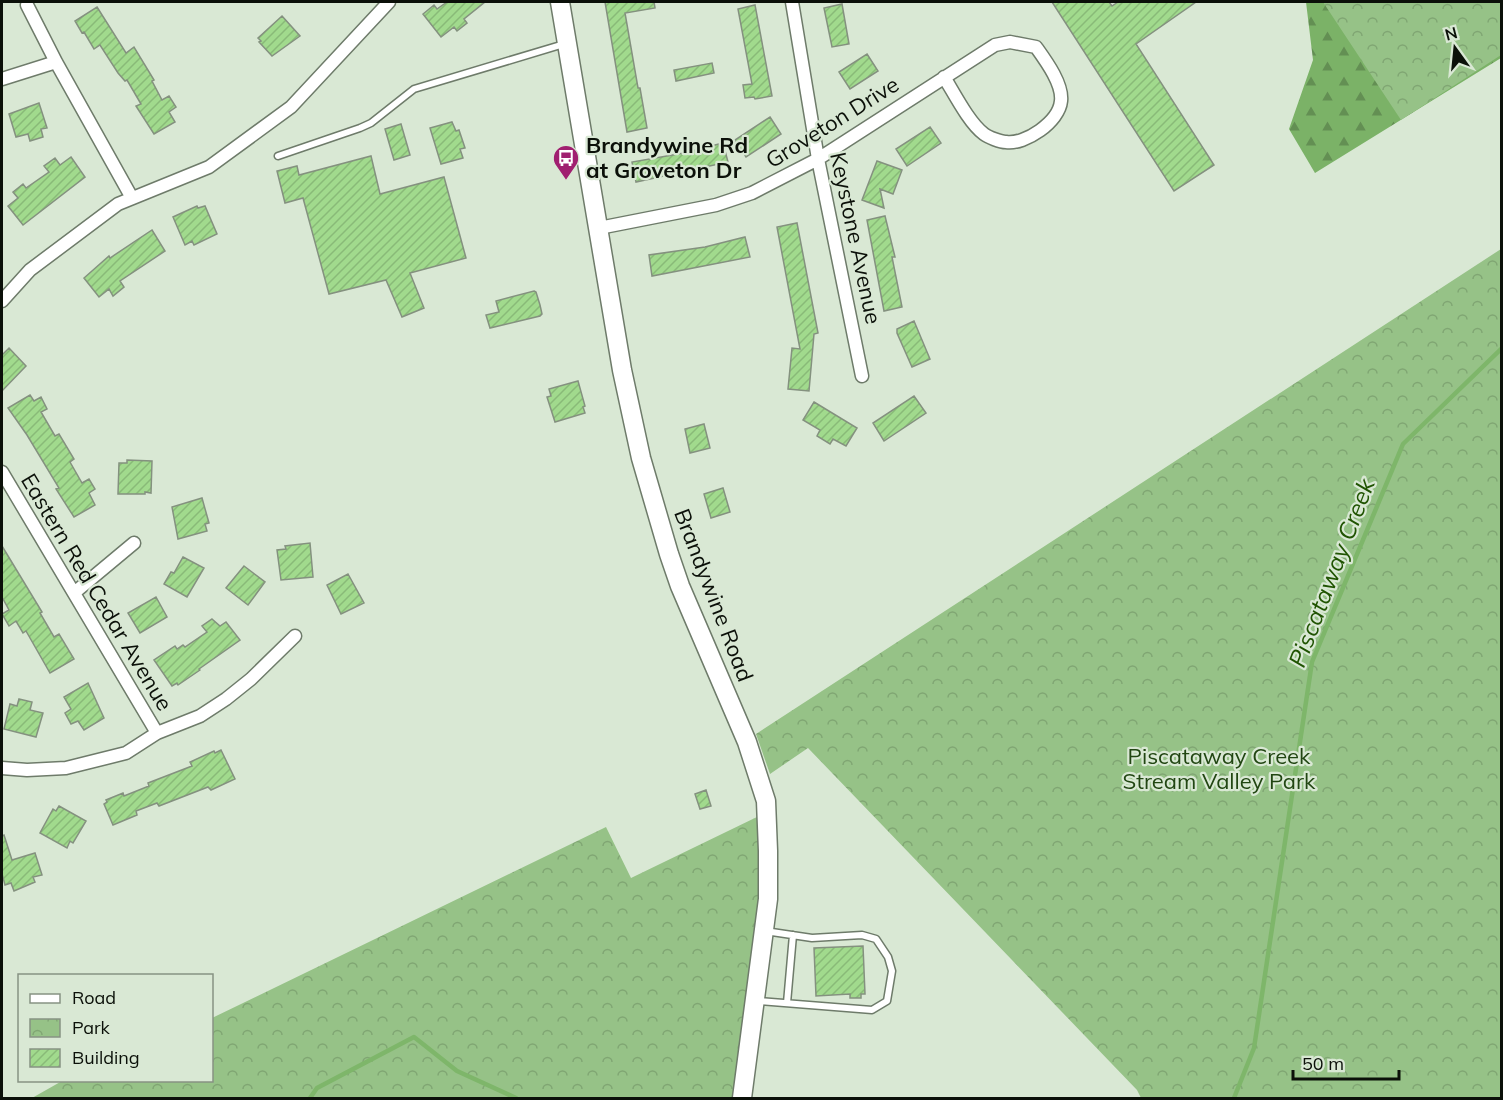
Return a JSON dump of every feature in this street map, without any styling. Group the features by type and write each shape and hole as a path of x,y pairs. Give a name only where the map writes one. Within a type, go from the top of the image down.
{"main road":[{"name":"Brandywine Road","path":"560,2 622,370 641,458 669,554 747,742 766,801 768,899 742,1098"}],"street":[{"path":"2,301 30,270 118,204 209,167 291,106 388,2"},
{"name":"Keystone Avenue","path":"792,2 818,159 862,376"},
{"path":"27,4 56,62 132,198"},
{"name":"Groveton Drive","path":"599,228 716,205 752,194 818,159 944,77 995,45 1010,42 1036,47 1055,74 1061,101 1052,122 1033,136 1006,143 984,134 964,112 944,77"},
{"path":"2,79 56,62"},
{"name":"Eastern Red Cedar Avenue","path":"2,472 157,733"},
{"path":"74,593 134,543"},
{"path":"2,768 27,770 66,768 126,753 157,733 200,716 226,699 251,679 295,636"}],"lane":[{"path":"278,156 371,123 414,89 568,42"},
{"path":"754,1000 872,1010 887,1001 892,971 888,957 876,939 862,935 812,939 763,930"},
{"path":"787,1003 792,935"}],"green space":[{"path":"1306,2 1501,2 1501,58 1315,173 1289,129 1313,60"},
{"path":"1323,2 1501,2 1501,55 1401,120"},
{"name":"Piscataway Creek Stream Valley Park","path":"1501,249 1501,1098 1141,1098 1137,1090 808,748 770,774 756,734"},
{"path":"759,816 763,868 734,1098 32,1098 60,1082 213,1082 213,1018 606,827 631,878"}],"building":[{"path":"447,2 485,2 464,19 467,23 457,31 454,27 441,37 423,14 434,5 437,9"},
{"path":"605,2 654,2 655,8 625,13 647,128 627,132"},
{"path":"1052,2 1109,2 1112,6 1118,2 1196,2 1136,44 1214,165 1174,191"},
{"path":"842,4 849,44 832,47 824,8"},
{"path":"755,5 772,96 755,99 754,97 745,98 743,85 752,84 738,9"},
{"path":"97,7 126,53 134,47 154,80 152,81 162,100 169,96 176,107 169,112 175,122 154,134 136,106 141,104 127,80 125,81 118,73 100,45 94,49 75,21"},
{"path":"282,16 300,36 272,56 258,38"},
{"path":"867,54 878,71 850,89 839,72"},
{"path":"712,63 714,73 676,81 674,70"},
{"path":"39,103 47,128 41,129 43,137 30,141 28,134 16,137 9,114"},
{"path":"770,117 781,134 746,157 735,140"},
{"path":"452,122 456,131 459,130 465,148 460,149 463,158 441,164 430,128"},
{"path":"401,124 410,155 394,160 385,129"},
{"path":"930,127 941,143 907,166 896,149"},
{"path":"723,143 728,162 636,182 632,162 684,153"},
{"path":"371,156 380,194 444,177 466,258 410,273 424,308 402,317 386,280 329,294 303,198 285,203 277,171 297,166 299,175"},
{"path":"71,157 85,177 23,225 8,206 18,198 13,192 23,184 26,188 49,172 44,166 55,158 60,165"},
{"path":"877,161 902,170 893,194 880,189 884,208 862,200"},
{"path":"197,206 198,208 205,206 217,234 194,245 192,241 185,245 173,217"},
{"path":"885,216 895,257 892,257 902,307 884,311 867,220"},
{"path":"797,223 818,333 814,334 809,391 788,389 792,348 800,349 777,227"},
{"path":"152,230 165,251 120,281 124,287 113,296 109,289 99,297 84,278 109,256 110,258"},
{"path":"745,237 750,257 652,276 649,255 705,247"},
{"path":"534,291 540,305 542,314 540,316 490,328 486,315 499,312 496,301"},
{"path":"914,321 930,359 912,367 897,329"},
{"path":"9,348 26,366 2,391 2,355"},
{"path":"578,381 585,413 555,422 547,397 551,396 549,389"},
{"path":"30,395 34,401 41,397 47,409 41,412 55,436 59,434 74,459 70,462 82,483 89,479 95,489 89,493 95,505 74,517 27,435 8,408"},
{"path":"914,396 926,413 884,441 873,423"},
{"path":"814,402 857,428 846,446 833,439 830,444 817,436 820,430 803,420"},
{"path":"704,424 710,448 690,453 685,429"},
{"path":"127,460 152,461 151,493 118,494 119,463 127,463"},
{"path":"723,488 730,512 711,518 704,494"},
{"path":"202,498 209,523 205,524 207,531 178,539 172,507"},
{"path":"310,543 313,577 281,580 277,550 286,549 285,546"},
{"path":"2,546 42,612 40,613 54,637 59,634 74,659 50,673 26,631 23,633 16,621 9,626 2,614 9,610 2,597"},
{"path":"183,557 204,568 187,597 164,584 171,572 174,573"},
{"path":"244,566 265,582 248,605 226,588"},
{"path":"348,574 364,603 341,614 327,585"},
{"path":"156,597 167,617 140,633 128,613"},
{"path":"212,619 220,626 226,622 240,640 178,685 177,683 172,686 154,660 175,646 177,649 183,645 185,647 207,632 202,626"},
{"path":"88,683 104,718 84,730 78,721 71,724 65,713 71,709 64,697"},
{"path":"19,699 32,702 30,710 43,713 36,737 4,729 10,704 17,706"},
{"path":"221,750 235,779 211,790 208,787 159,806 157,803 136,811 137,815 113,825 104,804 106,800 149,786 148,783 192,766 190,762"},
{"path":"706,790 711,806 700,809 695,794"},
{"path":"59,806 86,821 73,843 70,841 67,848 40,833 53,809 56,811"},
{"path":"4,835 12,860 35,853 42,875 33,877 35,882 14,891 11,883 5,885 2,874 2,836"},
{"path":"863,946 865,994 861,994 861,998 850,998 850,994 816,996 814,948"}],"waterway":[{"name":"Piscataway Creek","path":"1234,1098 1254,1048 1312,662 1403,444 1502,348"},
{"name":"Piscataway Creek","path":"310,1098 317,1088 414,1037 457,1071 516,1098"}],"place":[{"name":"Brandywine Rd at Groveton Dr","path":"566,181"}]}
